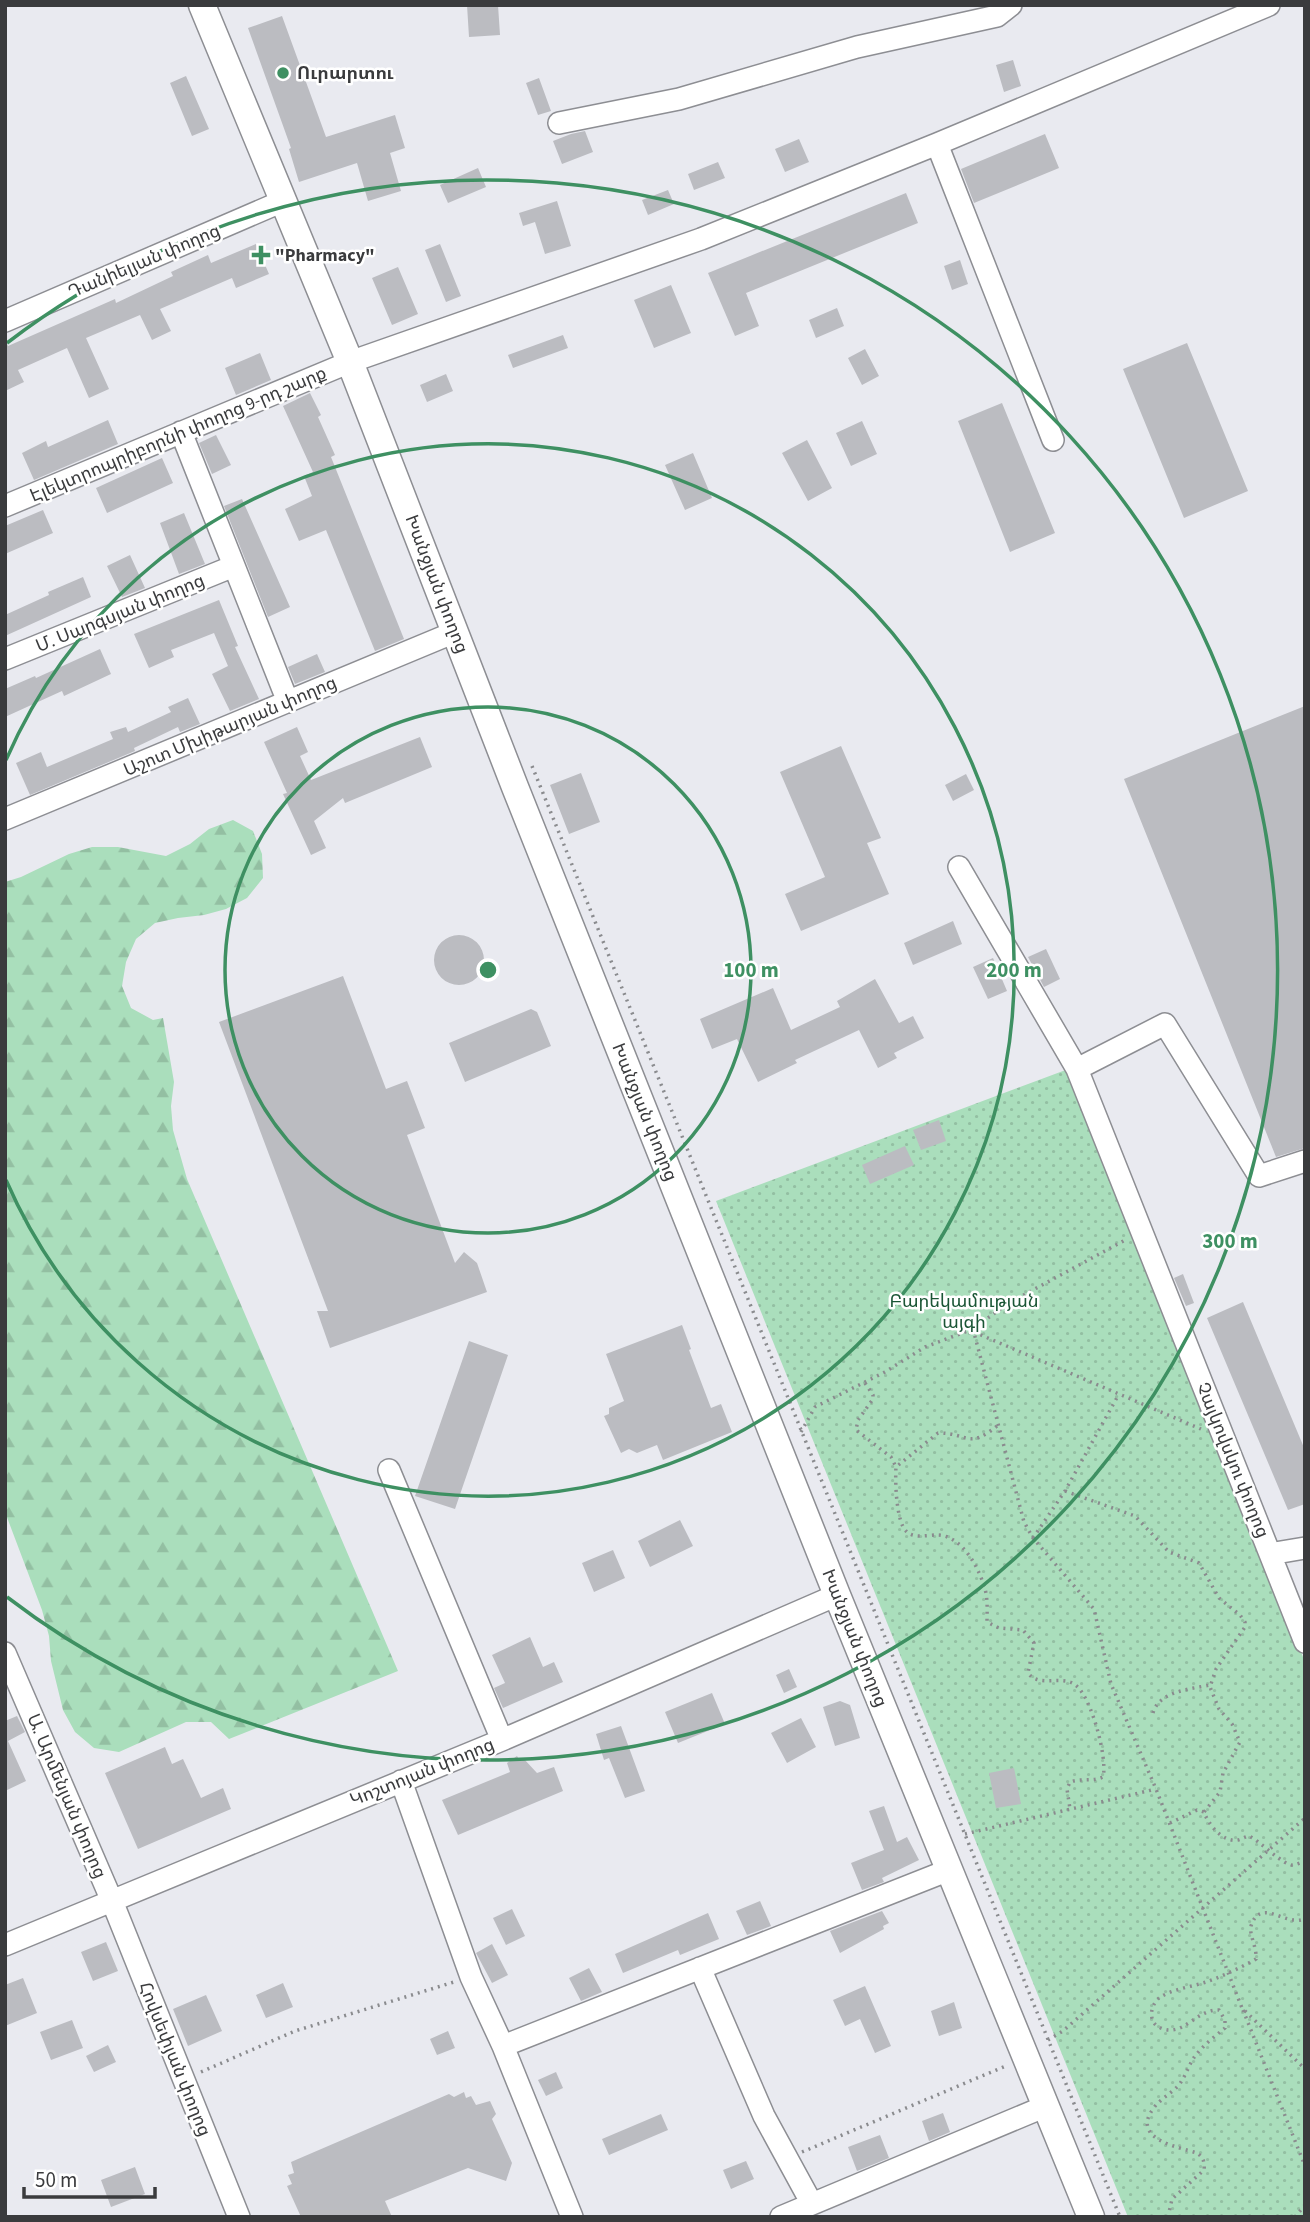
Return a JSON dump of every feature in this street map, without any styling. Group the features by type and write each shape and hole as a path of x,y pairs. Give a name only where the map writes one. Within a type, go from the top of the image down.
{"main road":[{"name":"Խանջյան փողոց","path":"202,5 350,362 837,1595 1091,2217"}],"street":[{"path":"559,123 678,99 858,47 996,16 1011,5"},
{"name":"Էլեկտրոպրիբորնի փողոց 9-րդ շարք","path":"5,506 350,362 701,239 1269,5"},
{"path":"937,144 1053,440"},
{"name":"Դանիելյան փողոց","path":"5,321 283,201"},
{"path":"181,432 288,702"},
{"name":"Մ. Սարգսյան փողոց","path":"5,659 234,566"},
{"name":"Աշոտ Մխիթարյան փողոց","path":"5,819 455,632"},
{"name":"Չայկովսկու փողոց","path":"959,867 1077,1069 1270,1553 1295,1595 1305,1642"},
{"path":"1077,1069 1165,1024 1259,1175 1305,1161"},
{"path":"388,1470 502,1740"},
{"path":"1270,1553 1305,1548"},
{"name":"Կոշտոյան փողոց","path":"5,1945 502,1740 837,1595"},
{"name":"Ա. Արմենյան փողոց","path":"5,1653 112,1901"},
{"path":"401,1781 471,1977 503,2046 572,2217"},
{"path":"503,2046 949,1870"},
{"name":"Հովսեփյան փողոց","path":"112,1901 239,2217"},
{"path":"700,1968 764,2116 811,2204"},
{"path":"781,2217 1046,2106"}],"path":[{"path":"529,758 1120,2217"},
{"path":"801,1432 815,1407 885,1372 925,1347 973,1331 1019,1297 1143,1230"},
{"path":"973,1331 1204,1430"},
{"path":"973,1331 1024,1522 1033,1538 1094,1609 1111,1684 1170,1823 1305,2166"},
{"path":"864,1382 873,1399 858,1420 856,1430 891,1457 896,1467 902,1525 907,1533 948,1536 961,1545 975,1565 985,1588 987,1622 999,1628 1023,1630 1034,1643 1028,1673 1031,1677 1064,1680 1076,1685 1083,1693 1098,1735 1105,1768 1103,1777 1095,1781 1077,1779 1070,1782 1067,1788 1070,1809"},
{"path":"1033,1538 1065,1491 1119,1394"},
{"path":"896,1467 938,1433 973,1440 984,1437 998,1425"},
{"path":"1065,1491 1135,1516 1169,1552 1199,1563 1219,1598 1245,1622 1245,1627 1216,1669 1210,1685 1219,1709 1232,1724 1240,1742 1223,1773 1220,1792 1204,1812"},
{"path":"1153,1713 1155,1705 1164,1698 1210,1685"},
{"path":"965,1834 1156,1789"},
{"path":"1170,1823 1197,1810 1204,1812 1211,1827 1228,1839 1237,1840 1249,1836 1270,1849 1284,1863 1293,1866 1305,1861"},
{"path":"1048,2040 1063,2031 1305,1818"},
{"path":"1168,2217 1172,2199 1204,2170 1205,2164 1201,2155 1155,2138 1147,2123 1151,2111 1161,2099 1180,2085 1196,2054 1225,2028 1225,2021 1219,2010 1213,2010 1179,2028 1169,2030 1154,2023 1152,2009 1159,1998 1169,1993 1229,1973 1256,1959 1257,1950 1251,1925 1266,1912 1295,1921 1305,1919"},
{"path":"183,2080 295,2031 471,1977"},
{"path":"1242,2008 1305,2069"},
{"path":"787,2158 1026,2058"},
{"path":"1295,2217 1305,2205"}],"green space":[{"path":"233,820 253,831 262,854 263,878 247,898 226,909 155,923 136,939 126,962 122,986 131,1008 153,1020 163,1018 174,1082 171,1106 173,1130 187,1179 398,1671 229,1739 211,1722 186,1722 119,1752 94,1748 75,1732 63,1710 42,1610 5,1512 5,882 92,847 118,847 166,856 190,844 209,829"},
{"name":"Բարեկամության այգի","path":"1071,1068 1305,1662 1305,2217 1128,2217 716,1201"}],"building":[{"path":"467,5 498,5 500,35 469,37"},
{"path":"282,16 326,137 395,115 405,148 390,153 401,191 368,201 357,163 299,182 289,149 291,148 248,28"},
{"path":"1013,60 1021,86 1004,92 996,65"},
{"path":"186,76 209,129 192,136 170,83"},
{"path":"539,78 551,111 538,115 526,83"},
{"path":"585,131 593,152 562,164 553,141"},
{"path":"1045,134 1059,168 974,203 961,169"},
{"path":"799,139 809,162 785,172 775,149"},
{"path":"718,162 725,178 694,190 688,174"},
{"path":"478,168 486,187 448,203 440,185"},
{"path":"668,190 674,204 648,215 642,200"},
{"path":"906,193 918,223 746,293 759,326 735,336 708,273"},
{"path":"557,201 571,246 545,254 535,222 523,226 519,213"},
{"path":"256,244 269,274 236,288 232,278 160,309 171,331 152,340 140,315 86,338 109,389 89,398 67,348 18,370 24,382 5,391 5,340 8,346 115,299 116,303 173,276 171,272 208,255 211,263"},
{"path":"440,244 461,296 446,302 425,250"},
{"path":"960,260 968,284 952,290 944,266"},
{"path":"398,267 418,314 392,325 372,278"},
{"path":"671,285 691,333 654,348 634,300"},
{"path":"837,308 844,326 816,338 809,320"},
{"path":"563,335 568,348 513,368 508,355"},
{"path":"1187,343 1248,491 1184,518 1123,369"},
{"path":"865,349 879,376 862,385 848,358"},
{"path":"260,353 271,380 236,395 225,368"},
{"path":"446,374 453,391 427,402 420,385"},
{"path":"310,393 335,455 331,457 404,639 375,651 326,530 299,541 285,509 312,496 304,476 313,472 283,406"},
{"path":"1002,403 1055,533 1010,552 958,421"},
{"path":"108,420 118,444 34,480 22,453 46,441 48,447"},
{"path":"862,421 877,454 851,466 836,433"},
{"path":"216,435 231,465 212,474 199,443"},
{"path":"807,440 832,488 808,501 782,453"},
{"path":"693,453 712,498 685,510 665,465"},
{"path":"162,458 173,483 107,513 96,488"},
{"path":"242,499 290,607 268,617 224,506"},
{"path":"43,510 53,533 5,554 5,526"},
{"path":"184,513 205,564 179,574 160,523"},
{"path":"130,555 145,588 122,597 107,566"},
{"path":"83,577 91,597 5,636 5,615"},
{"path":"219,600 238,646 235,647 259,699 230,711 212,674 228,666 214,633 171,650 174,657 149,668 134,634"},
{"path":"100,649 111,674 64,696 62,691 5,717 5,689"},
{"path":"317,654 325,672 295,684 288,667"},
{"path":"188,698 200,724 180,732 178,727 134,748 135,751 30,795 16,763 41,752 47,767 113,739 110,732 126,727 128,732 171,712 168,707"},
{"path":"1305,706 1305,1148 1276,1157 1124,779"},
{"path":"297,727 308,752 300,756 311,780 420,737 432,767 345,803 343,798 314,821 326,848 311,855 283,794 287,793 264,742"},
{"path":"841,746 881,838 867,843 889,894 801,931 785,894 825,877 780,772"},
{"path":"581,773 600,822 569,834 550,785"},
{"path":"966,774 974,790 953,801 945,785"},
{"path":"953,921 962,944 913,965 904,943"},
{"path":"459,935 476,943 484,960 476,977 459,985 442,977 434,960 442,943"},
{"path":"1046,949 1060,979 1044,987 1028,957"},
{"path":"993,958 1007,991 988,999 973,967"},
{"path":"343,976 386,1089 407,1081 425,1128 407,1135 455,1263 464,1252 477,1263 487,1292 330,1348 317,1311 328,1311 219,1022"},
{"path":"875,979 899,1023 913,1016 924,1038 894,1053 897,1058 878,1068 859,1030 795,1060 797,1063 758,1082 737,1039 712,1049 700,1019 773,988 791,1030 840,1007 837,1001"},
{"path":"531,1009 537,1012 551,1046 465,1082 449,1043"},
{"path":"939,1120 946,1141 921,1150 913,1130"},
{"path":"905,1146 914,1165 870,1184 862,1165"},
{"path":"1183,1274 1194,1303 1186,1306 1174,1278"},
{"path":"1243,1302 1305,1450 1305,1504 1288,1510 1207,1318"},
{"path":"682,1325 711,1408 721,1404 732,1432 663,1460 657,1445 637,1453 629,1449 621,1453 604,1416 609,1414 609,1408 624,1401 606,1354"},
{"path":"469,1341 508,1355 455,1509 415,1496"},
{"path":"680,1520 693,1546 650,1567 638,1541"},
{"path":"613,1550 625,1578 594,1592 582,1563"},
{"path":"530,1637 543,1667 554,1662 563,1682 503,1708 494,1688 505,1683 492,1655"},
{"path":"789,1669 797,1687 784,1693 776,1675"},
{"path":"712,1693 725,1724 678,1743 665,1712"},
{"path":"840,1701 850,1705 860,1738 835,1746 823,1707"},
{"path":"17,1716 25,1732 8,1741 26,1781 5,1791 5,1721"},
{"path":"801,1718 816,1747 787,1763 771,1733"},
{"path":"621,1726 645,1791 625,1798 609,1758 604,1760 596,1734"},
{"path":"165,1747 172,1764 183,1759 201,1798 223,1788 231,1809 138,1849 105,1773"},
{"path":"517,1756 520,1761 524,1759 537,1773 554,1767 563,1791 458,1835 442,1800 510,1772 507,1763"},
{"path":"1014,1768 1021,1804 996,1808 989,1773"},
{"path":"884,1806 897,1842 907,1837 919,1860 882,1878 884,1882 862,1890 851,1863 884,1850 869,1811"},
{"path":"760,1901 771,1926 747,1935 736,1911"},
{"path":"512,1909 525,1936 506,1945 493,1918"},
{"path":"882,1911 889,1923 883,1926 884,1929 840,1953 830,1931"},
{"path":"708,1913 719,1939 680,1955 678,1950 623,1973 615,1954"},
{"path":"106,1942 118,1971 93,1981 81,1952"},
{"path":"492,1944 508,1975 492,1983 476,1953"},
{"path":"589,1968 602,1992 581,2001 569,1978"},
{"path":"23,1978 37,2013 5,2026 5,1985"},
{"path":"283,1983 293,2007 266,2018 256,1995"},
{"path":"865,1986 891,2046 875,2053 860,2019 845,2026 833,2000"},
{"path":"206,1995 222,2031 188,2046 173,2009"},
{"path":"954,2002 962,2028 939,2036 931,2011"},
{"path":"72,2020 83,2048 51,2060 40,2032"},
{"path":"448,2031 455,2048 437,2055 430,2039"},
{"path":"108,2045 116,2062 94,2072 86,2056"},
{"path":"556,2072 563,2088 546,2096 538,2080"},
{"path":"464,2092 466,2098 471,2096 476,2105 490,2101 496,2114 492,2119 512,2163 506,2181 468,2168 385,2201 392,2217 301,2217 287,2186 292,2184 288,2175 294,2173 291,2162 449,2094 454,2097"},
{"path":"943,2113 950,2132 929,2141 922,2121"},
{"path":"661,2114 668,2130 609,2155 602,2139"},
{"path":"880,2135 889,2158 857,2171 848,2147"},
{"path":"746,2161 754,2179 731,2189 723,2170"},
{"path":"135,2167 145,2194 111,2207 101,2180"}],"place":[{"name":"Ուրարտու","path":"283,73"},
{"name":"\"Pharmacy\"","path":"261,255"}]}
